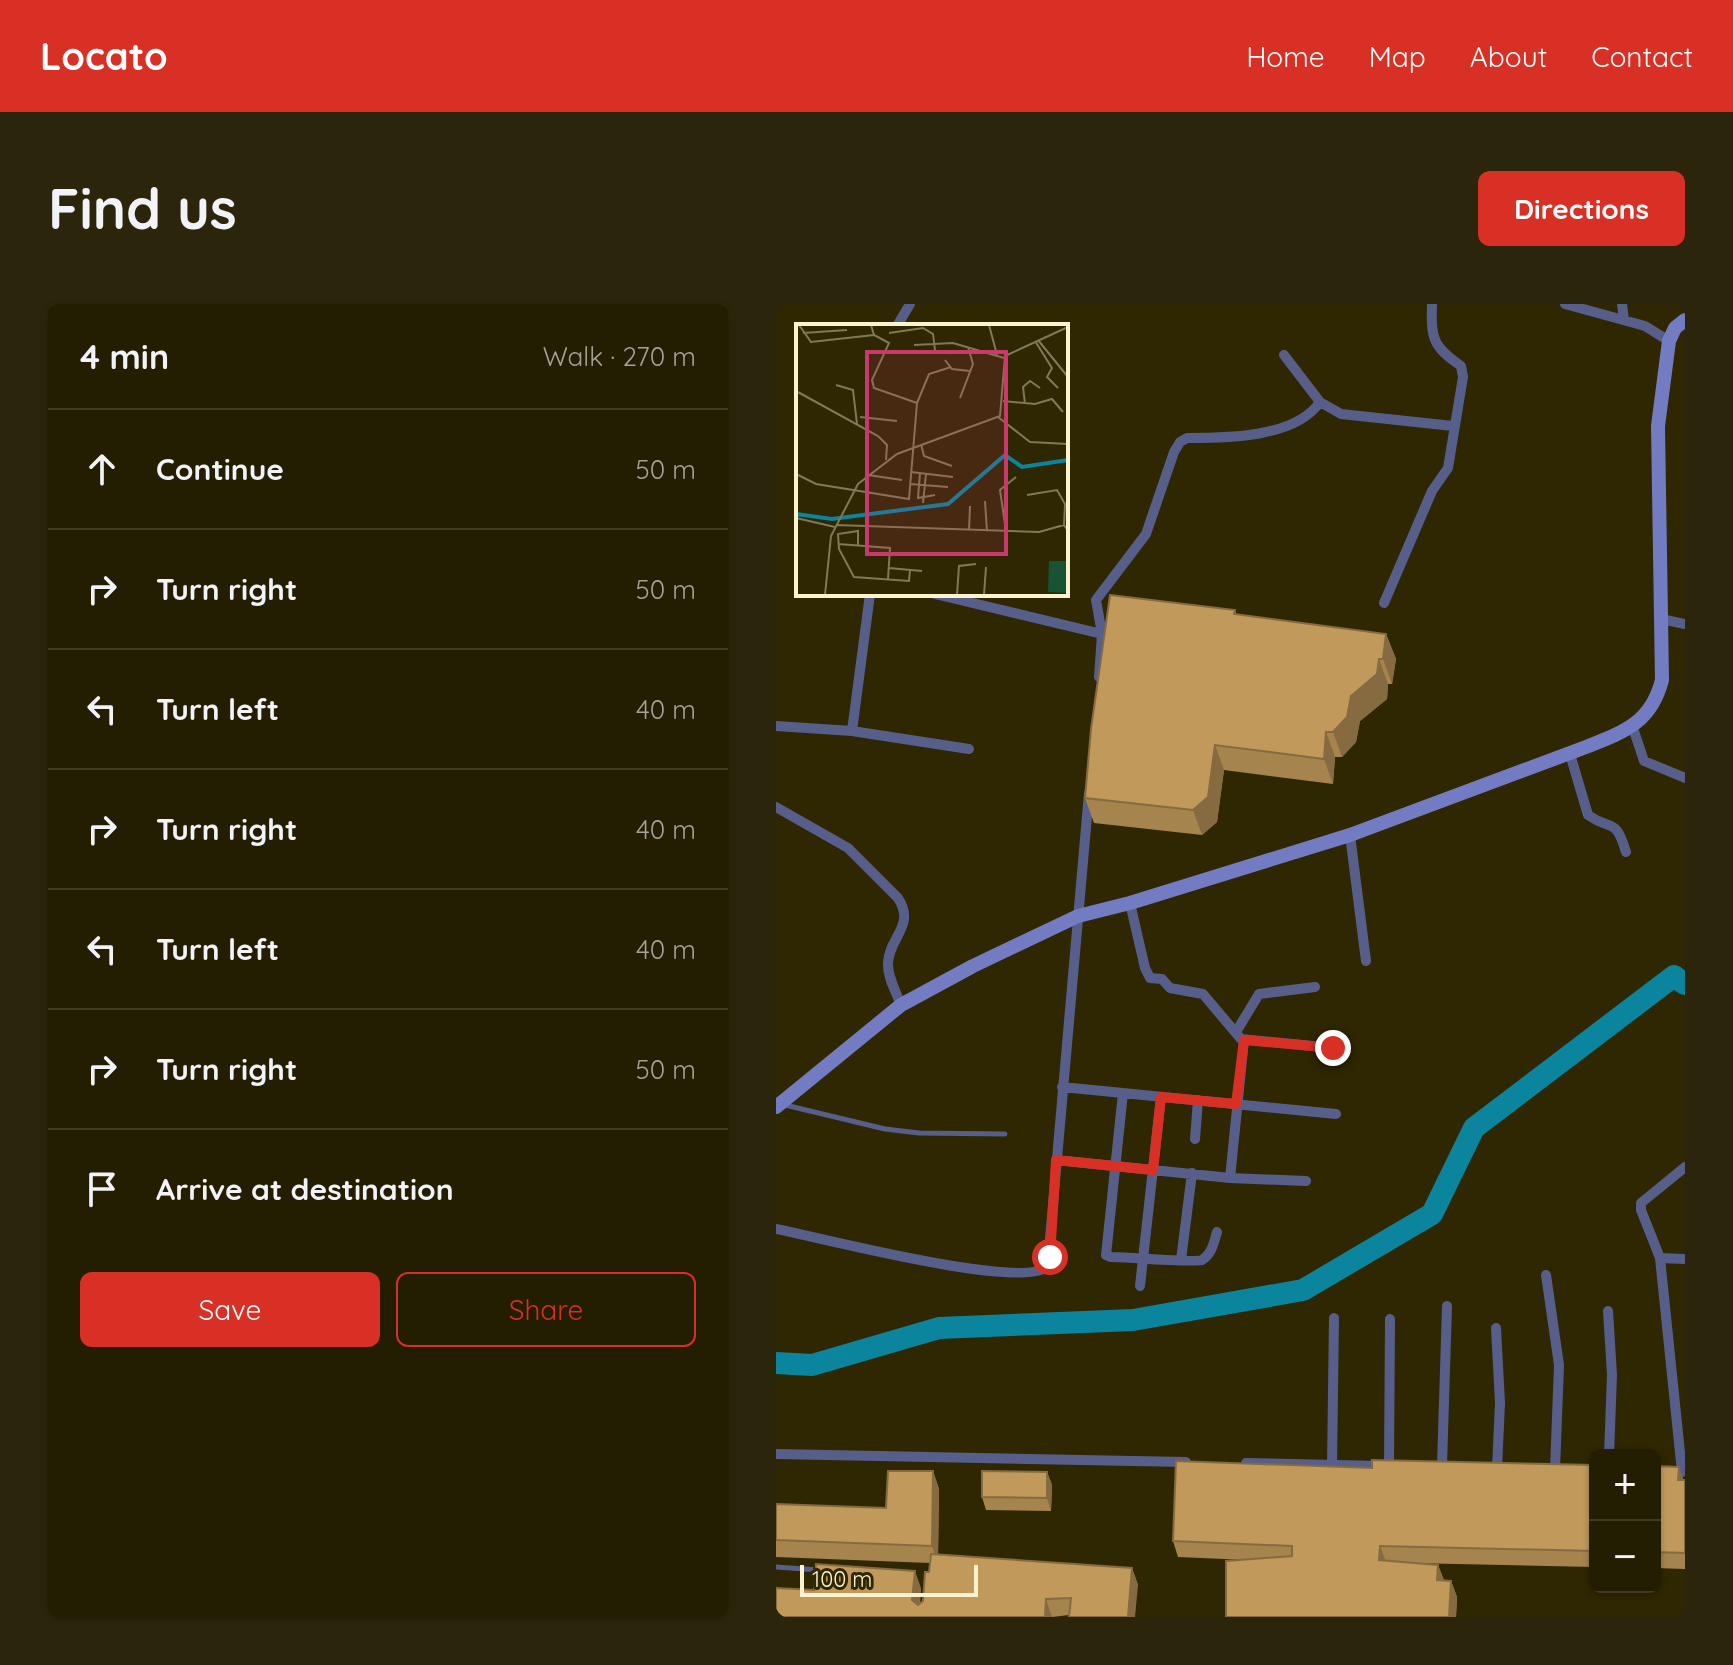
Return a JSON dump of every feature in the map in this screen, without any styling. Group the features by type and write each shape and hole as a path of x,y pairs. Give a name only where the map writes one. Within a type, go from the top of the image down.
{"street":[{"path":"898,324 910,304"},
{"path":"1384,603 1432,491 1448,468 1463,370 1433,341 1432,304"},
{"path":"1565,304 1645,326 1669,341"},
{"path":"1622,304 1624,320"},
{"path":"778,1105 901,1005 973,966 1078,916 1350,835 1570,754 1632,725 1656,703 1662,680 1658,426 1669,341 1675,328 1685,320"},
{"path":"1284,355 1320,402 1341,414 1453,426"},
{"path":"1097,697 1102,634 1096,600 1146,534 1180,442 1187,438 1241,437 1298,423 1307,418 1320,402"},
{"path":"852,731 870,596"},
{"path":"943,596 1102,634"},
{"path":"1661,619 1685,624"},
{"path":"1632,725 1644,761 1685,778"},
{"path":"776,726 852,731 969,749"},
{"path":"1570,754 1588,815 1616,827 1626,852"},
{"path":"776,1229 976,1271 998,1273 1041,1270 1048,1266 1051,1260 1049,1250 1056,1160 1090,775"},
{"path":"776,807 848,848 898,898 903,906 904,920 888,959 888,967 901,1005"},
{"path":"1350,835 1366,961"},
{"path":"1130,903 1150,978 1162,979 1170,988 1203,994 1240,1036 1333,1048"},
{"path":"1230,1178 1240,1036 1259,994 1315,987"},
{"path":"1062,1087 1336,1114"},
{"path":"1123,1093 1106,1255 1196,1262 1211,1251 1217,1232"},
{"path":"1140,1286 1161,1097"},
{"path":"1195,1139 1198,1100"},
{"path":"1056,1160 1230,1178 1306,1181"},
{"path":"1668,1472 1683,1472 1660,1258 1641,1203 1685,1167"},
{"path":"1181,1260 1192,1173"},
{"path":"1660,1258 1685,1259"},
{"path":"1546,1275 1559,1365 1555,1469"},
{"path":"1442,1465 1447,1306"},
{"path":"1608,1311 1612,1375 1609,1449"},
{"path":"1332,1465 1334,1318"},
{"path":"1389,1466 1390,1319"},
{"path":"1496,1328 1500,1403 1497,1468"},
{"path":"776,1454 1205,1462"},
{"path":"1237,1463 1402,1466"},
{"path":"1429,1465 1456,1466"},
{"path":"1483,1467 1512,1468"},
{"path":"1541,1469 1568,1470"}],"lane":[{"path":"778,1105 885,1129 1005,1134"},
{"path":"776,1567 821,1570"}],"building":[{"path":"1110,595 1235,610 1234,614 1386,634 1383,659 1379,659 1377,674 1351,696 1347,717 1333,732 1326,732 1324,759 1215,745 1208,797 1193,810 1085,798 1091,729"},
{"path":"1372,1460 1589,1465 1589,1551 1380,1546 1379,1560 1438,1565 1437,1580 1451,1581 1449,1617 1226,1617 1226,1561 1292,1556 1292,1546 1173,1541 1176,1461 1372,1468"},
{"path":"1661,1466 1679,1467 1678,1480 1685,1480 1685,1553 1661,1552"},
{"path":"888,1471 933,1471 932,1546 776,1540 776,1504 886,1508"},
{"path":"982,1471 1047,1472 1047,1498 982,1497"},
{"path":"931,1554 1132,1568 1128,1617 1069,1617 1071,1598 1046,1599 1045,1617 776,1617 776,1588 814,1590 816,1564 915,1571 912,1600 918,1605 923,1601 925,1572 929,1572"}],"waterway":[{"path":"776,1363 812,1365 939,1328 1133,1320 1303,1290 1432,1214 1474,1128 1674,976 1685,984"}],"route":[{"path":"1050,1257 1056,1160 1153,1170 1161,1097 1236,1104 1244,1040 1333,1048"}]}
